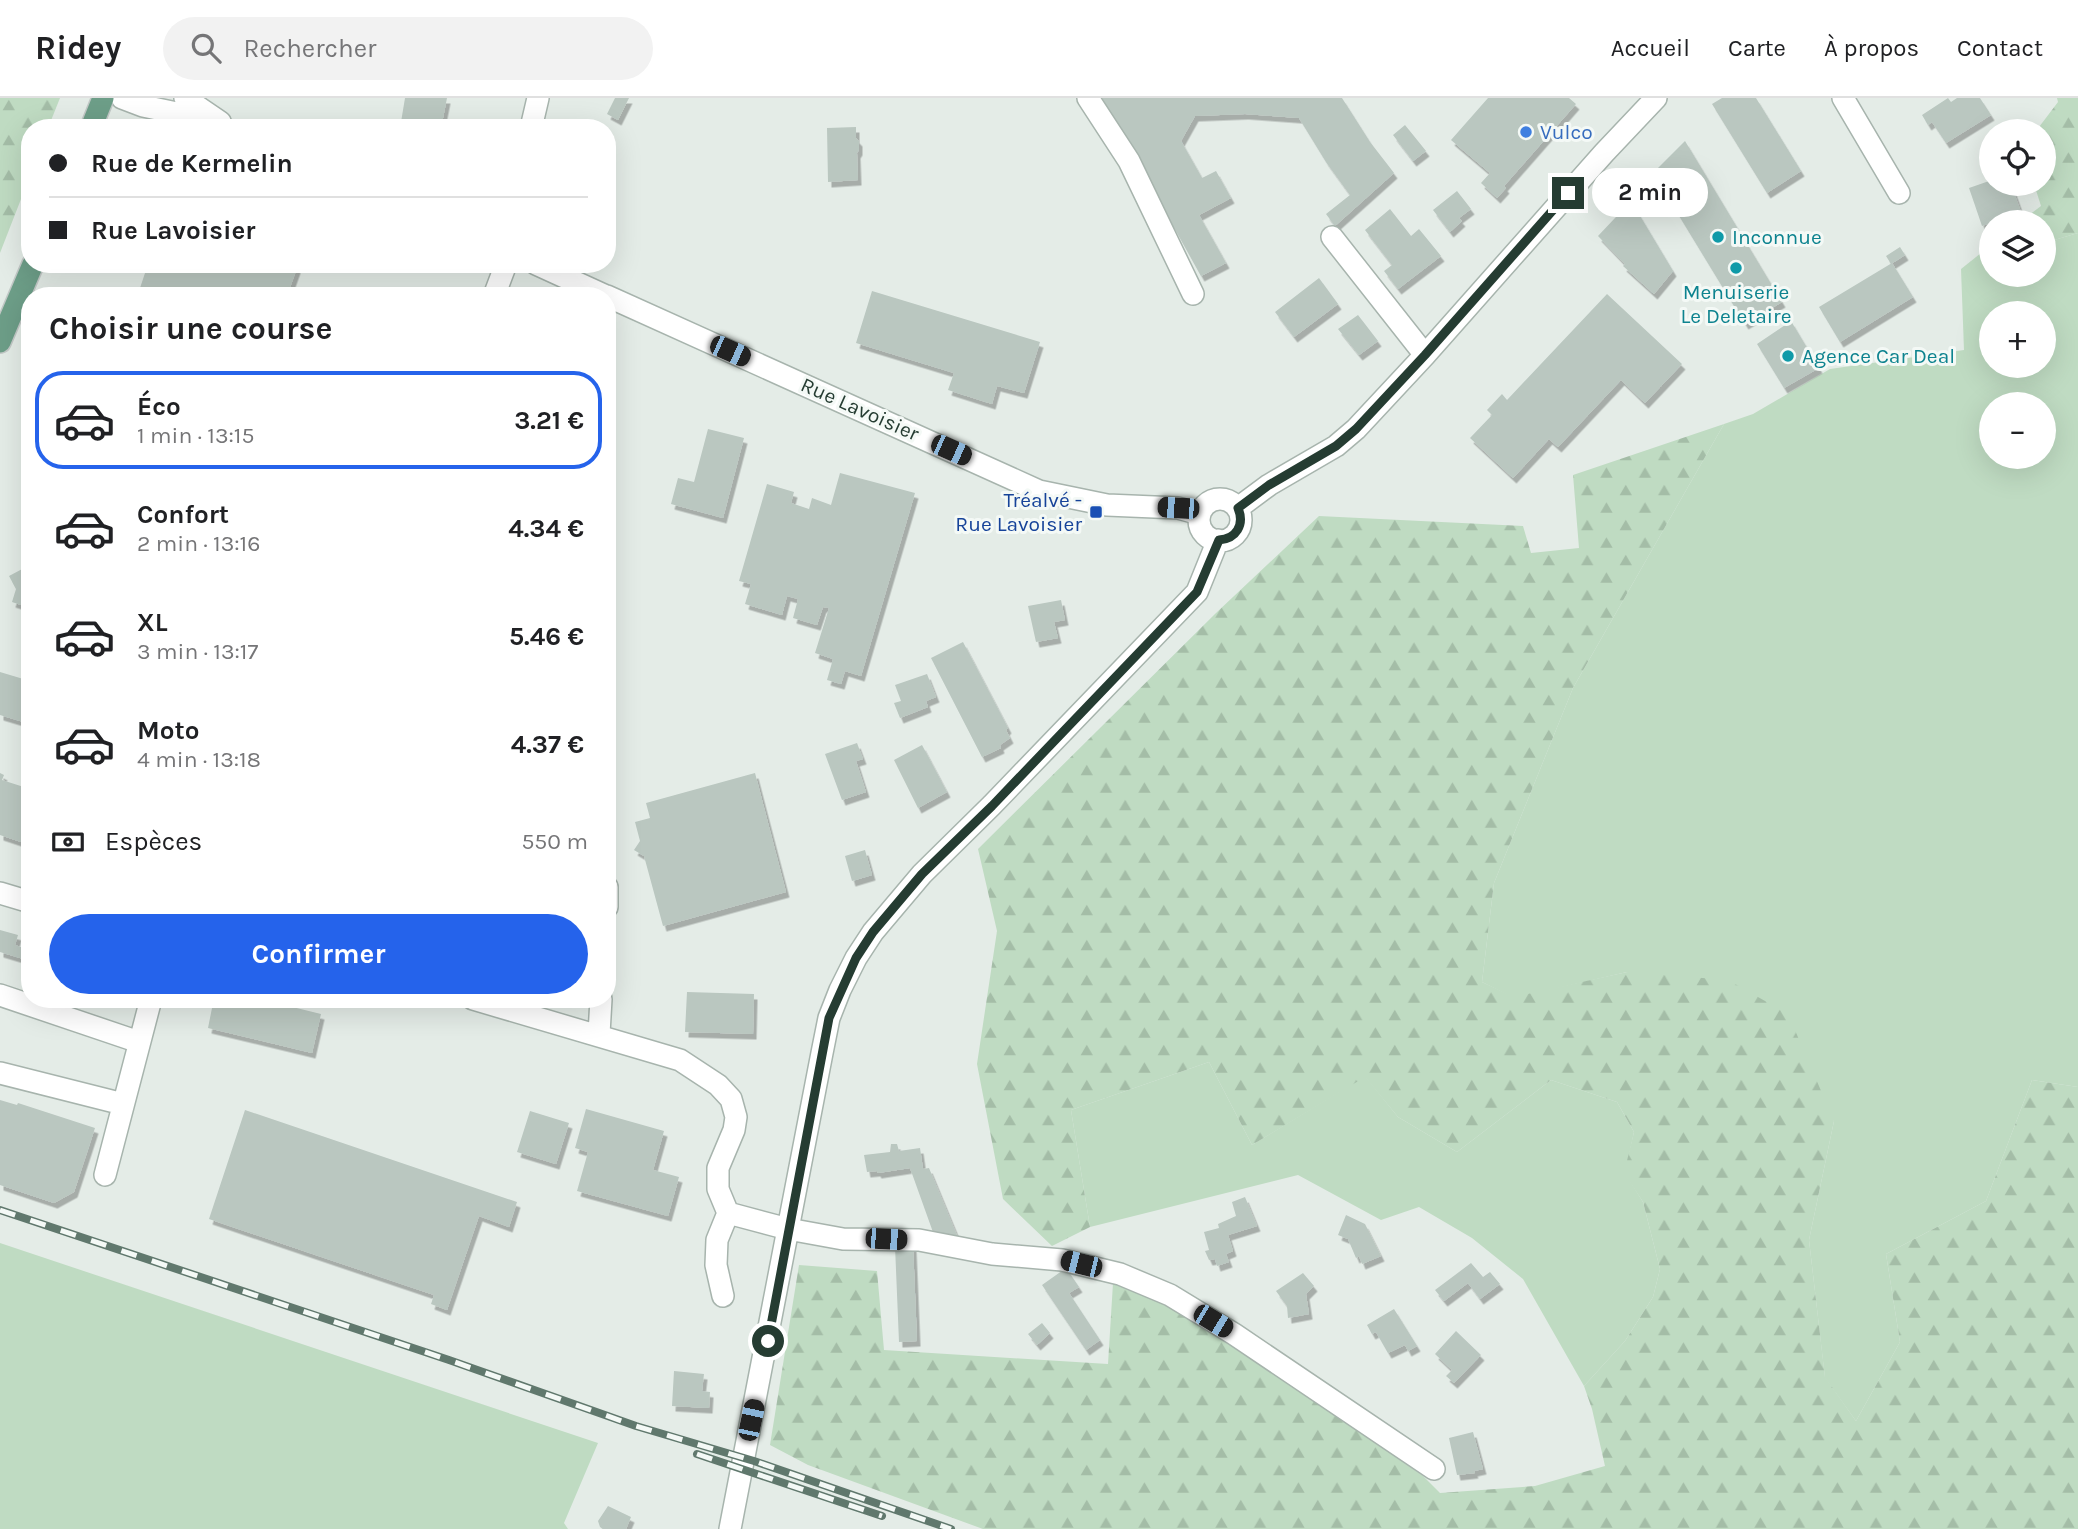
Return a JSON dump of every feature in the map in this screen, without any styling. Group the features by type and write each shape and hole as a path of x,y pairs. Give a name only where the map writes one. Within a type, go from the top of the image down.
{"main road":[{"path":"95,119 103,98"},
{"path":"0,342 21,292"}],"street":[{"path":"122,98 143,106 200,119"},
{"path":"185,98 218,119"},
{"path":"533,119 538,98"},
{"path":"1088,98 1129,161 1194,294"},
{"path":"1238,508 1269,485 1336,446 1356,429 1656,98"},
{"path":"1843,98 1899,193"},
{"path":"1332,237 1425,355"},
{"name":"Rue Lavoisier","path":"556,273 587,287"},
{"name":"Rue Lavoisier","path":"616,300 1039,491 1107,505 1178,508 1200,514"},
{"path":"1216,499 1228,500 1238,508 1241,522 1239,529 1228,539 1219,540 1207,536 1202,530 1200,514 1209,502 1216,499"},
{"path":"730,1529 829,1018 856,958 873,932 922,874 992,806 1197,592 1219,540"},
{"path":"0,893 21,899"},
{"path":"0,995 21,999"},
{"path":"57,1008 139,1042"},
{"path":"105,1175 148,1008"},
{"path":"505,1008 680,1060 718,1085 731,1099 736,1117 734,1130 718,1168 718,1189 727,1213 717,1240 716,1265 723,1296"},
{"path":"599,1034 600,1008"},
{"path":"0,1073 123,1104"},
{"path":"727,1213 788,1229 843,1238 919,1240 992,1254 1062,1260 1120,1274 1170,1295 1234,1334 1434,1469"}],"green space":[{"path":"0,98 60,98 52,119 21,119 21,199 0,253"},
{"path":"2057,98 2078,98 2078,233 2056,239 2056,210 2036,210 2041,206 2038,196 2056,196 2056,119 2045,119 2058,102"},
{"path":"2078,233 2078,1087 2032,1080 1986,1201 1886,1254 1900,1342 1856,1421 1825,1378 1809,1240 1834,1121 1627,972 1514,998 1482,982 1494,883 1573,688 1724,424 1753,414 1830,369 1964,350 1961,269 1979,255 1979,287 2056,287 2056,239"},
{"path":"1724,424 1573,688 1494,883 1482,982 1514,997 1627,972 1728,980 1788,1014 1834,1121 1809,1240 1825,1377 1856,1421 1900,1342 1886,1254 1986,1201 2032,1080 2078,1087 2078,1529 983,1529 808,1465 770,1445 799,1265 877,1271 884,1350 1108,1364 1113,1283 1172,1307 1295,1385 1423,1476 1440,1493 1535,1486 1605,1466 1584,1386 1625,1341 1653,1297 1660,1269 1643,1202 1624,1173 1634,1132 1617,1102 1551,1080 1457,1152 1398,1117 1365,1077 1252,1145 1209,1062 1071,1110 1090,1227 1052,1246 1003,1199 977,1064 997,931 978,849 1216,613 1319,516 1523,526 1531,553 1579,548 1573,475"},
{"path":"1209,1062 1252,1145 1365,1076 1398,1117 1457,1152 1551,1080 1617,1102 1634,1132 1625,1173 1643,1202 1660,1269 1653,1297 1625,1341 1584,1386 1523,1279 1472,1238 1419,1207 1381,1220 1298,1175 1090,1227 1071,1110"},
{"path":"0,1243 598,1443 564,1523 568,1529 0,1529"}],"building":[{"path":"405,98 447,98 443,119 402,119"},
{"path":"615,98 629,98 618,120 607,114"},
{"path":"1102,98 1342,98 1394,173 1335,226 1326,214 1350,195 1299,118 1245,114 1195,116 1181,141 1202,178 1216,171 1231,198 1199,215 1226,263 1201,276"},
{"path":"1488,98 1569,98 1576,104 1504,186 1506,188 1497,198 1481,183 1490,173 1451,140"},
{"path":"1722,98 1756,98 1801,171 1767,193 1712,104"},
{"path":"1948,98 1951,102 1957,98 1980,98 1991,115 1979,119 1979,122 1946,143 1932,122 1928,125 1922,115"},
{"path":"1405,125 1426,151 1413,161 1393,135"},
{"path":"856,127 856,138 859,141 858,180 828,182 827,128"},
{"path":"1685,141 1782,302 1745,324 1653,173"},
{"path":"1979,185 1979,196 2015,196 2020,210 1979,210 1979,217 1969,188"},
{"path":"1457,191 1471,209 1459,218 1462,221 1450,232 1433,210"},
{"path":"1631,201 1673,271 1654,294 1623,266 1625,264 1598,236"},
{"path":"1390,209 1411,236 1419,229 1441,256 1398,289 1384,271 1392,265 1365,230"},
{"path":"1900,247 1905,255 1891,264 1886,256"},
{"path":"1892,263 1913,297 1840,342 1819,307"},
{"path":"145,273 295,273 290,287 140,287"},
{"path":"1319,278 1338,304 1294,337 1275,312"},
{"path":"872,291 1040,342 1024,393 997,386 992,404 948,390 954,373 856,343"},
{"path":"1607,294 1682,364 1645,403 1621,380 1558,447 1549,439 1513,478 1470,438 1492,415 1487,410 1502,394 1507,400"},
{"path":"1358,315 1378,341 1359,355 1338,329"},
{"name":"Agence Car Deal","path":"1791,321 1819,368 1784,388 1757,344"},
{"path":"708,429 744,438 723,518 671,504 678,478 694,482"},
{"path":"840,473 915,493 861,676 845,671 841,684 827,680 833,659 815,653 829,608 823,607 817,625 793,618 798,599 787,596 782,615 745,604 751,584 739,581 767,484 794,492 791,503 809,509 812,498 831,505"},
{"path":"21,570 21,605 12,602 16,589 9,576"},
{"path":"1061,600 1065,620 1054,622 1058,638 1036,642 1028,606"},
{"path":"963,642 1008,728 1006,730 1010,738 1000,745 1001,748 982,757 931,658"},
{"path":"0,672 21,678 21,721 0,715"},
{"path":"927,674 936,697 926,701 928,707 900,718 894,703 901,701 895,685"},
{"path":"857,743 863,759 856,761 866,792 842,800 825,754"},
{"path":"922,745 947,792 918,808 894,760"},
{"path":"0,773 4,775 2,780 21,786 21,842 0,835"},
{"path":"755,773 786,892 663,926 644,856 634,850 640,841 635,822 650,818 646,803"},
{"path":"865,850 872,875 852,881 845,856"},
{"path":"0,930 18,935 15,945 21,947 21,958 0,952"},
{"path":"687,992 754,994 753,1034 685,1032"},
{"path":"212,1008 297,1008 321,1014 312,1053 208,1028"},
{"path":"0,1100 17,1105 18,1103 95,1128 74,1192 54,1203 0,1185"},
{"path":"586,1109 664,1131 653,1170 679,1177 668,1216 577,1191 588,1152 575,1148"},
{"path":"245,1110 517,1202 509,1227 479,1216 447,1310 431,1304 434,1295 209,1219"},
{"path":"530,1111 569,1123 556,1164 517,1152"},
{"path":"891,1144 897,1144 899,1151 920,1148 923,1169 929,1168 958,1238 934,1235 910,1168 867,1172 864,1155 890,1152"},
{"path":"1245,1197 1257,1226 1228,1235 1233,1251 1226,1254 1229,1262 1217,1266 1215,1259 1209,1260 1205,1251 1209,1250 1204,1232 1219,1228 1218,1224 1236,1216 1232,1202"},
{"path":"1346,1215 1365,1224 1381,1256 1362,1264 1359,1256 1356,1258 1348,1239 1338,1235"},
{"path":"913,1245 917,1341 899,1342 895,1246"},
{"path":"1471,1263 1483,1277 1490,1272 1500,1284 1480,1299 1468,1283 1444,1301 1435,1290"},
{"path":"1066,1268 1079,1287 1069,1293 1100,1340 1086,1350 1042,1285"},
{"path":"1303,1273 1314,1286 1306,1294 1309,1314 1288,1318 1287,1306 1276,1291"},
{"path":"1394,1309 1417,1346 1408,1351 1405,1345 1388,1353 1376,1332 1372,1334 1367,1325"},
{"path":"1042,1323 1050,1333 1037,1345 1028,1334"},
{"path":"1456,1331 1481,1355 1454,1383 1446,1376 1452,1370 1435,1354"},
{"path":"674,1371 704,1374 702,1391 710,1392 709,1408 672,1406"},
{"path":"1473,1432 1483,1469 1457,1475 1449,1438"},
{"path":"608,1506 631,1517 626,1529 600,1527 598,1521"}],"railway":[{"path":"0,1210 449,1360 636,1426 754,1461 951,1529"},
{"path":"697,1454 882,1516"}],"place":[{"name":"Vulco","path":"1526,132"},
{"name":"Inconnue","path":"1718,237"},
{"name":"Menuiserie Le Deletaire","path":"1736,268"},
{"name":"Agence Car Deal","path":"1788,356"},
{"name":"Tréalvé - Rue Lavoisier","path":"1096,512"}],"route":[{"path":"768,1341 829,1018 840,989 873,932 922,874 992,806 1197,592 1219,540 1228,539 1239,529 1241,514 1238,508 1269,485 1336,446 1356,429 1568,193"}]}
